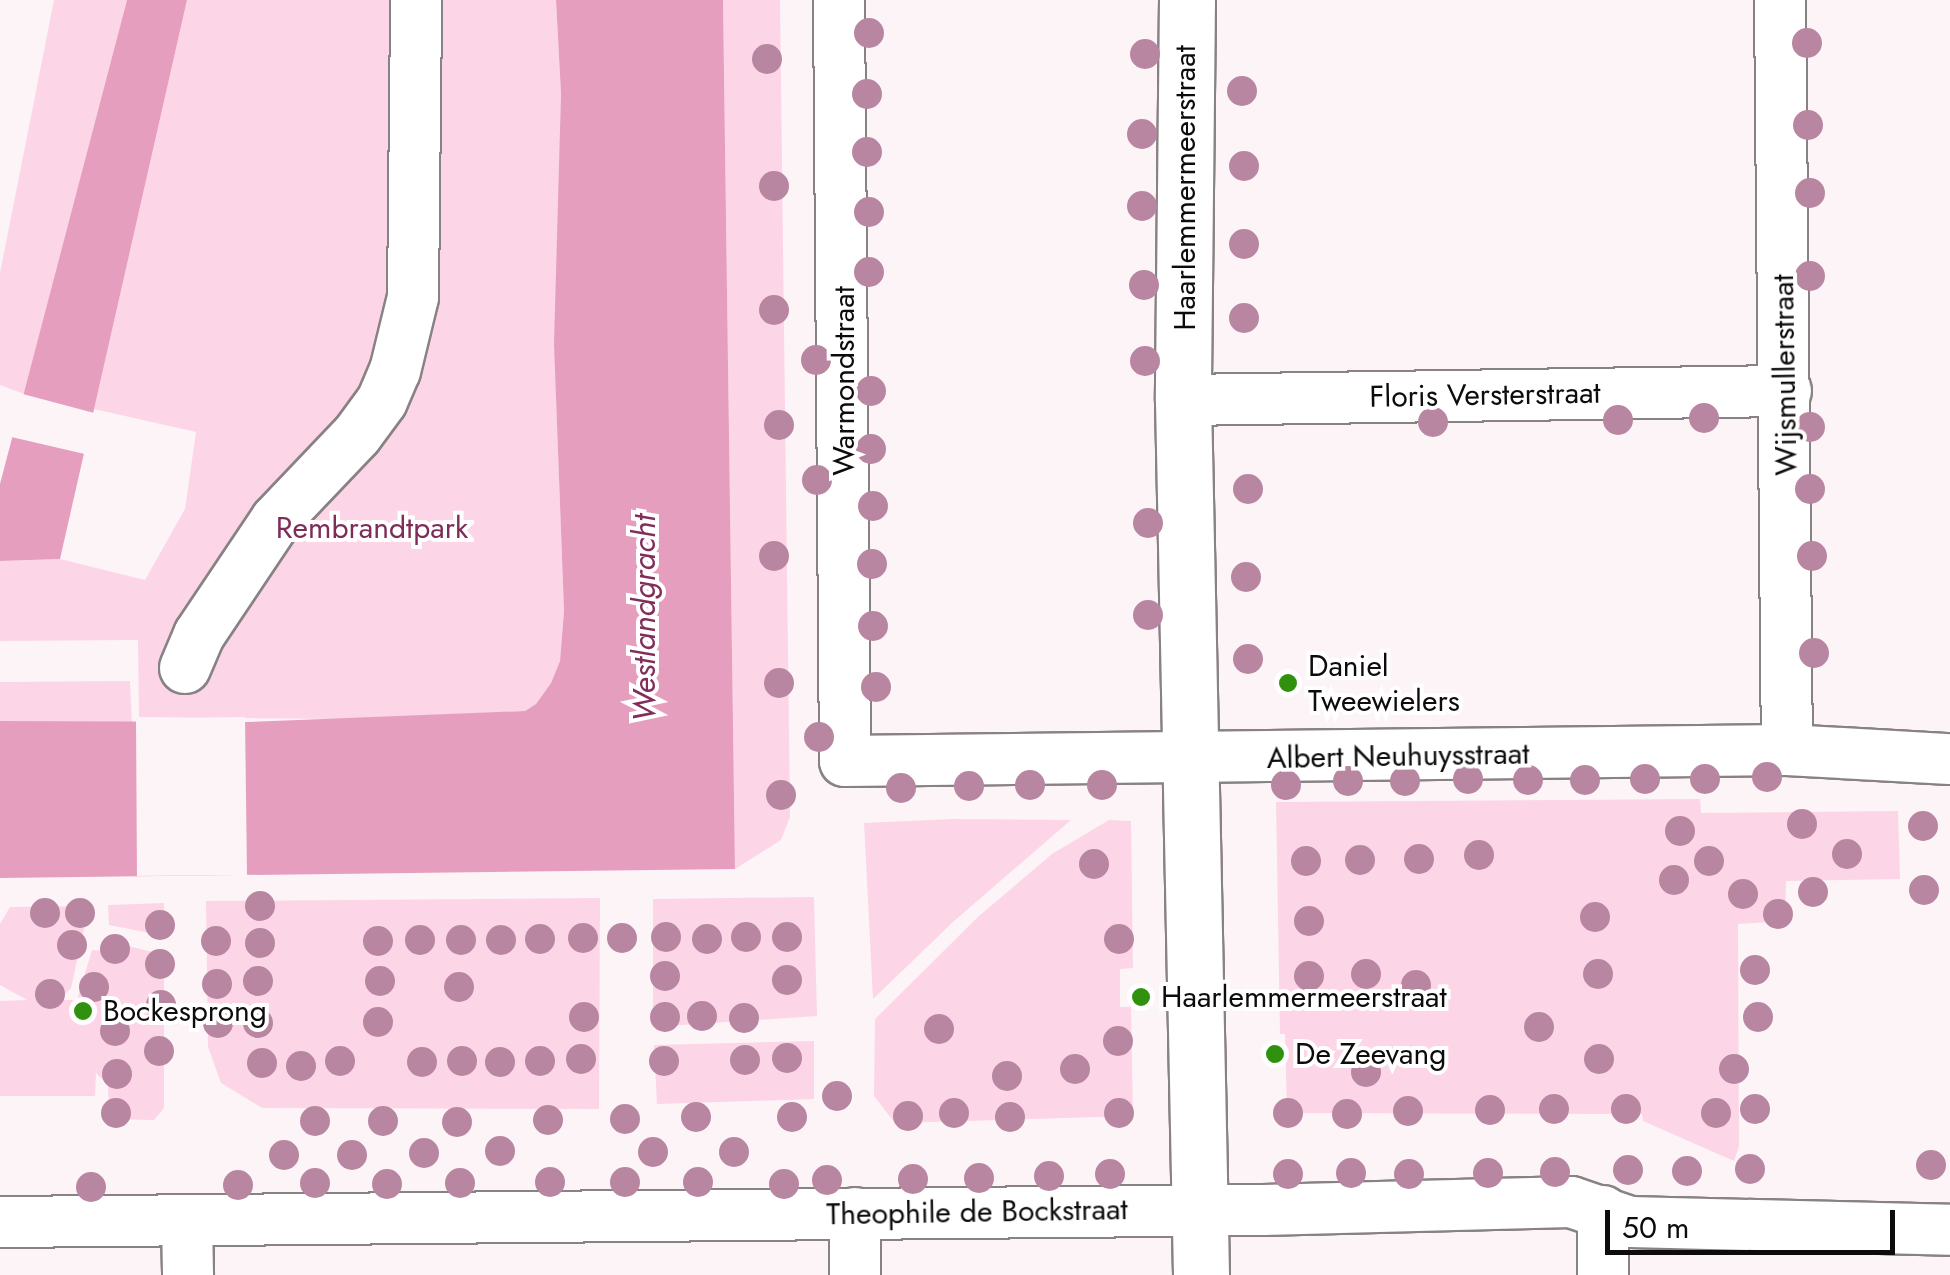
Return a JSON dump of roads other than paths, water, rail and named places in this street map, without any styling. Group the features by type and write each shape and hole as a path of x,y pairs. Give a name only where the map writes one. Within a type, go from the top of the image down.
{"main road":[{"name":"Haarlemmermeerstraat","path":"1187,0 1183,400 1201,1275"}],"street":[{"path":"185,668 199,635 276,520 357,435 382,401 395,371 413,297 416,0"},
{"name":"Warmondstraat","path":"839,0 845,761"},
{"name":"Wijsmullerstraat","path":"1780,0 1788,750"},
{"name":"Floris Versterstraat","path":"1183,400 1786,391"},
{"name":"Albert Neuhuysstraat","path":"845,761 1788,750 1950,759"},
{"name":"Theophile de Bockstraat","path":"0,1222 1571,1202 1630,1222 1950,1230"},
{"path":"1602,1275 1603,1210"},
{"path":"855,1212 855,1275"},
{"path":"186,1221 188,1275"}],"water":[{"path":"127,0 187,0 60,559 0,561 0,484"},
{"name":"Westlandgracht","path":"556,0 723,0 735,869 0,878 0,721 249,722 525,711 536,704 551,683 560,661 564,611 554,344 561,94"}],"place":[{"name":"Daniel Tweewielers","path":"1288,683"},
{"name":"Haarlemmermeerstraat","path":"1141,997"},
{"name":"Bockesprong","path":"83,1011"},
{"name":"De Zeevang","path":"1275,1054"}],"park label":[{"name":"Rembrandtpark","path":"372,528"}]}
